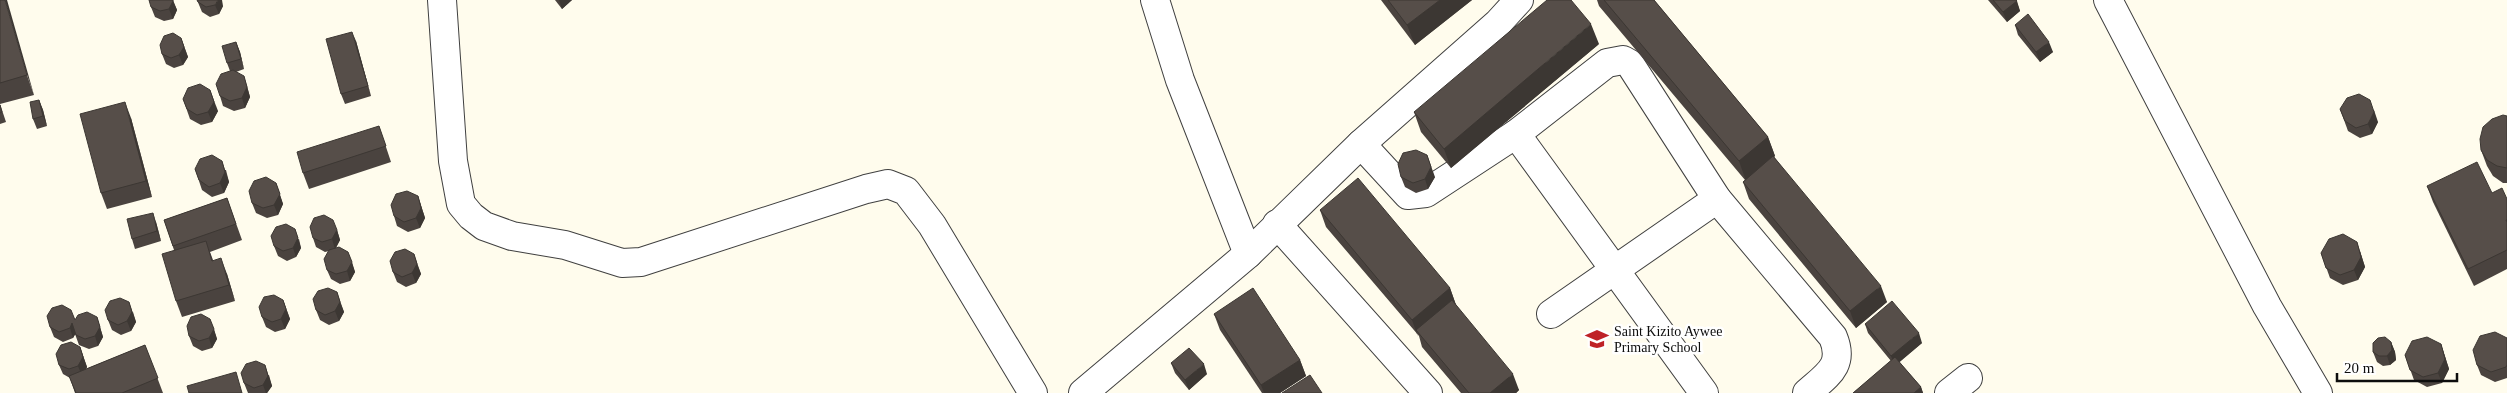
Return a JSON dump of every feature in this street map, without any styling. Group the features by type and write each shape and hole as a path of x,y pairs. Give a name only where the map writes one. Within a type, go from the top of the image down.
{"street":[{"path":"442,0 454,161 461,204 471,216 484,226 512,236 565,245 622,263 641,262 866,189 888,184 906,191 932,225 1033,393"},
{"path":"1154,0 1180,80 1248,254"},
{"path":"1083,393 1248,254 1361,144 1498,23 1519,0"},
{"path":"2108,0 2267,306 2318,393"},
{"path":"1361,144 1408,195 1426,193 1516,134 1607,63 1623,60 1630,64 1717,199 1833,336 1838,348 1838,358 1834,368 1807,393"},
{"path":"1516,134 1704,393"},
{"path":"1551,314 1717,199"},
{"path":"1277,224 1428,393"}],"building":[{"path":"0,0 5,0 27,75 0,83"},
{"path":"149,0 173,1 169,9 160,11 151,7"},
{"path":"197,0 218,0 215,5 206,7"},
{"path":"1388,0 1440,0 1407,25"},
{"path":"1547,0 1571,0 1591,24 1444,149 1414,112"},
{"path":"1604,0 1654,0 1768,137 1739,161"},
{"path":"1993,0 2016,0 2017,1 2003,12"},
{"path":"2028,14 2049,42 2036,52 2015,25"},
{"path":"352,32 368,86 341,94 326,39"},
{"path":"173,33 181,38 184,47 179,55 171,58 162,54 160,45 164,36"},
{"path":"236,42 241,59 227,63 222,46"},
{"path":"233,70 244,76 247,87 242,98 230,101 220,96 216,84 221,74"},
{"path":"200,84 210,90 214,102 208,112 197,115 187,109 183,99 188,88"},
{"path":"2359,94 2370,100 2374,112 2368,124 2356,128 2345,121 2340,109 2347,98"},
{"path":"39,100 43,116 33,119 30,102"},
{"path":"125,102 146,181 101,193 80,114"},
{"path":"2503,115 2507,116 2507,168 2497,166 2487,160 2481,150 2480,139 2483,127 2492,119"},
{"path":"379,126 386,146 303,173 297,152"},
{"path":"1416,150 1427,155 1431,167 1425,179 1413,183 1401,177 1398,164 1403,153"},
{"path":"212,155 222,161 225,172 220,183 209,187 199,180 195,169 200,159"},
{"path":"1773,156 1881,286 1850,311 1743,182"},
{"path":"2477,162 2492,193 2502,188 2507,199 2507,250 2468,269 2427,186"},
{"path":"266,177 276,183 280,194 274,205 263,208 252,203 249,191 254,181"},
{"path":"1358,178 1450,288 1412,320 1320,210"},
{"path":"407,191 418,196 421,208 416,218 404,222 394,216 391,205 396,194"},
{"path":"227,198 236,224 173,246 164,220"},
{"path":"153,213 157,231 132,239 127,219"},
{"path":"324,215 333,220 337,230 332,239 322,242 313,238 310,227 314,218"},
{"path":"286,224 295,229 298,238 293,248 283,251 274,246 271,236 276,227"},
{"path":"2343,234 2357,242 2361,257 2354,270 2340,275 2326,268 2321,253 2329,239"},
{"path":"206,241 212,261 221,258 229,285 176,301 162,254"},
{"path":"339,247 348,252 352,262 347,271 336,274 327,270 324,259 329,250"},
{"path":"405,249 414,254 417,264 412,273 402,277 393,272 390,261 395,252"},
{"path":"328,288 337,292 340,302 335,311 325,315 316,310 313,299 318,291"},
{"path":"1253,288 1300,360 1261,385 1214,314"},
{"path":"274,295 283,300 286,309 281,319 272,322 262,317 259,307 264,297"},
{"path":"120,298 129,302 132,312 127,321 118,325 108,320 105,310 110,301"},
{"path":"1452,300 1513,374 1490,393 1469,393 1416,330"},
{"path":"1892,301 1919,333 1891,356 1865,324"},
{"path":"62,305 71,310 75,320 78,315 87,312 97,317 100,327 95,336 85,339 76,335 72,323 70,328 59,332 50,327 47,316 52,308"},
{"path":"201,314 210,319 214,329 209,338 199,341 189,336 187,326 191,317"},
{"path":"2495,332 2507,338 2507,365 2491,372 2477,365 2473,350 2480,336"},
{"path":"2385,337 2391,342 2392,350 2387,356 2379,356 2373,352 2373,343 2378,338"},
{"path":"2427,337 2441,344 2445,359 2438,373 2423,377 2410,370 2405,355 2412,341"},
{"path":"71,342 80,347 83,357 78,366 69,369 59,365 56,354 61,345"},
{"path":"145,345 158,378 122,393 76,393 69,376"},
{"path":"1189,348 1204,364 1185,380 1171,363"},
{"path":"1895,357 1921,387 1914,393 1853,393"},
{"path":"256,361 265,365 268,376 263,385 254,388 244,383 241,373 246,364"},
{"path":"236,372 242,393 189,393 187,386"},
{"path":"1310,375 1322,393 1282,393"}],"place":[{"name":"Saint Kizito Aywee Primary School","path":"1597,339"}]}
